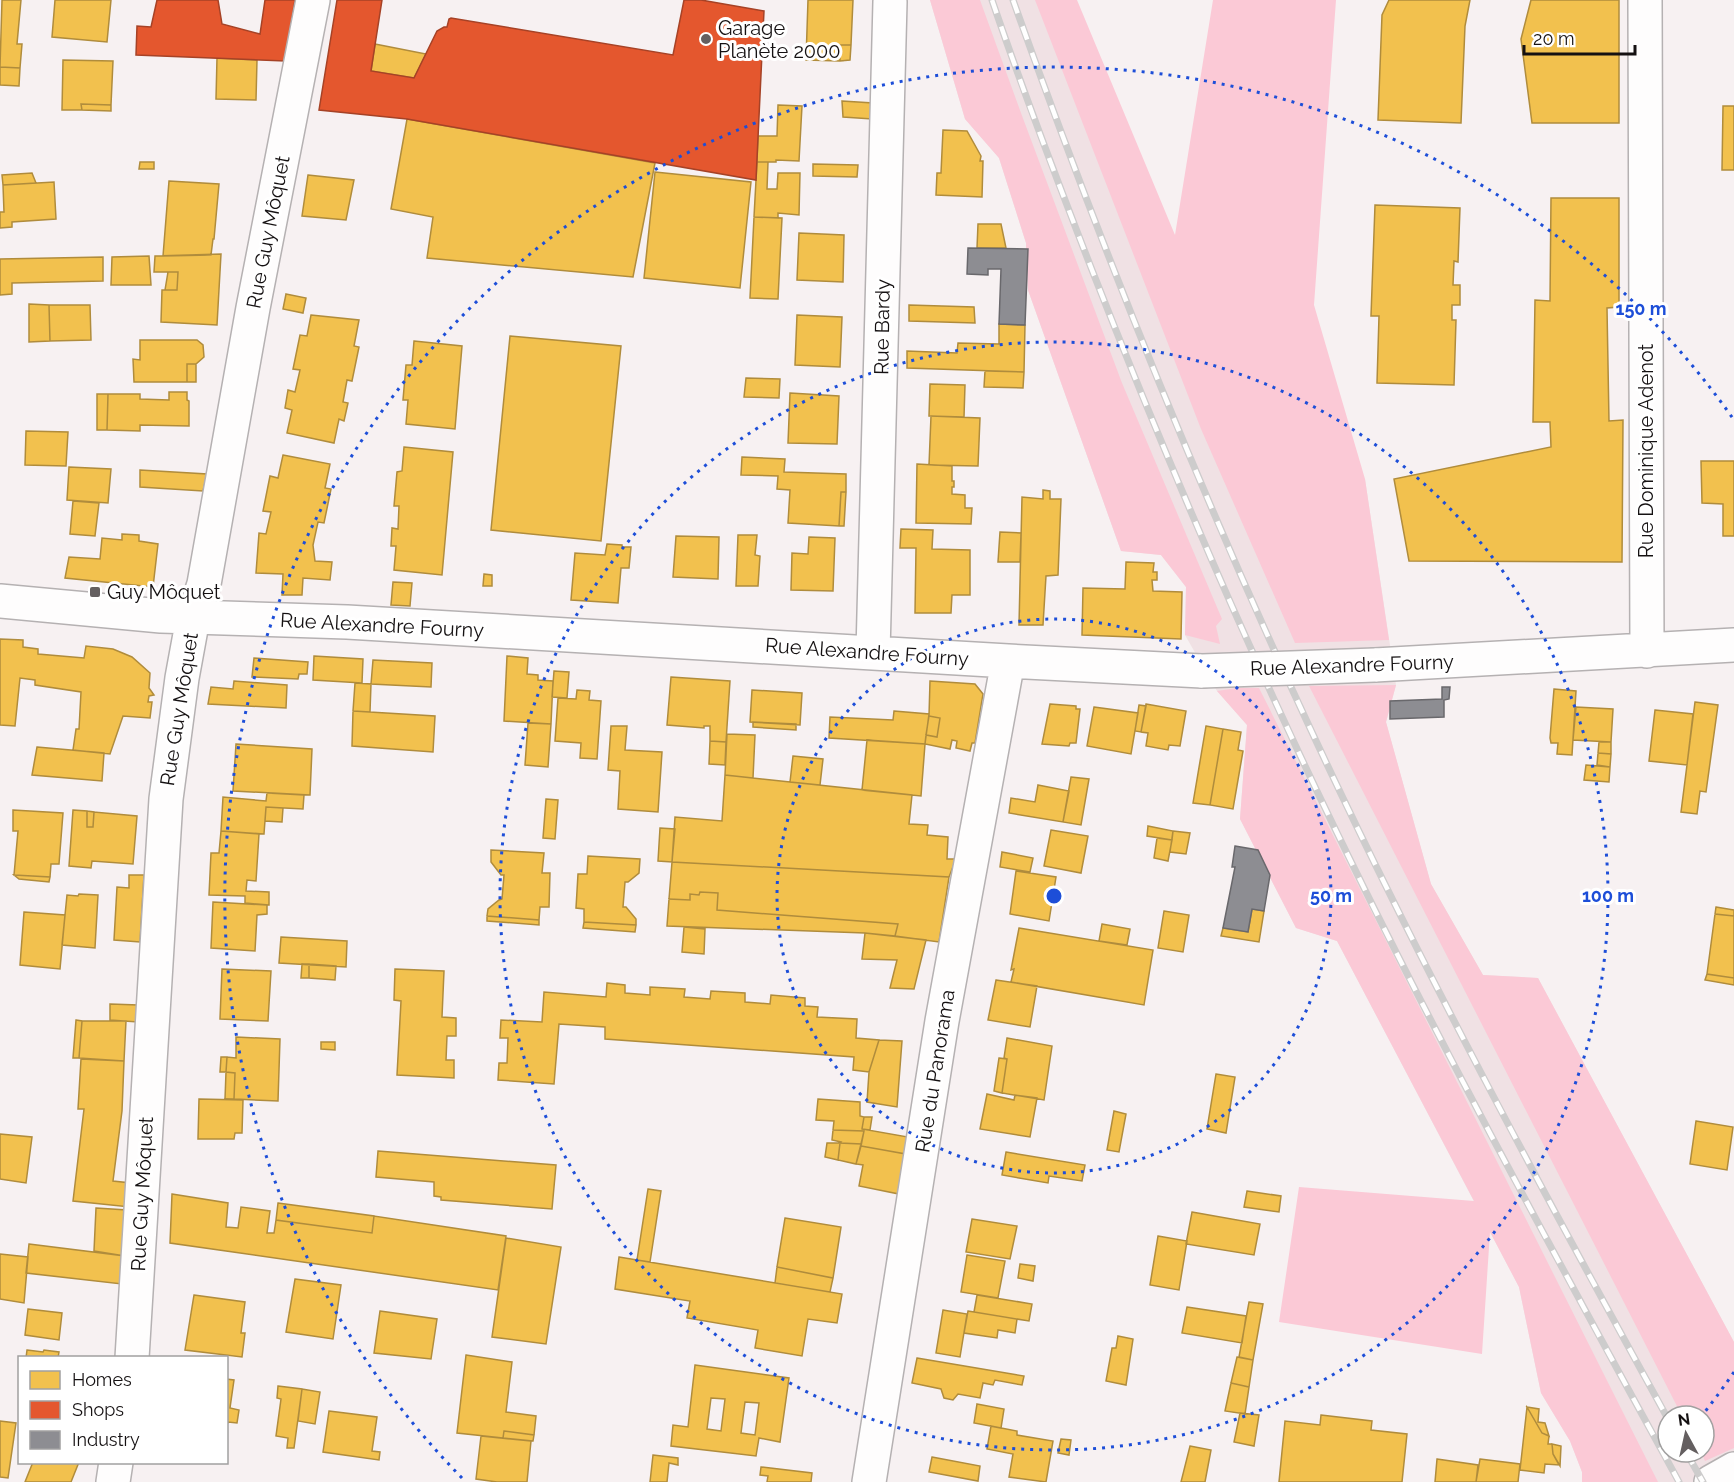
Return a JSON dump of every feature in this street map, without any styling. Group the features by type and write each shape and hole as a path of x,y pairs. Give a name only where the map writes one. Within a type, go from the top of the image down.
{"street":[{"name":"Rue Guy Môquet","path":"132,1356 165,799 193,618 204,584 253,308 313,0"},
{"name":"Rue Dominique Adenot","path":"1645,0 1647,651"},
{"name":"Rue Bardy","path":"873,652 890,2"},
{"name":"Rue Alexandre Fourny","path":"0,601 193,618 359,622 1008,661 1202,670 1375,665 1734,645"},
{"name":"Rue du Panorama","path":"869,1482 942,1021 1008,661"},
{"path":"113,1482 116,1464"},
{"path":"1711,1482 1734,1469"}],"shaded area":[{"path":"930,0 1076,0 1169,223 1301,507 1365,479 1396,685 1386,722 1431,884 1483,975 1538,978 1734,1342 1734,1482 1582,1482 1582,1472 1570,1441 1541,1393 1519,1287 1337,941 1296,928 1240,819 1247,725 1217,691 1185,635 1186,587 1161,555 1121,551 1028,290 1026,243 999,158 965,119"},
{"path":"930,0 980,0 1122,383 1222,619 1216,626 1220,644 1185,635 1186,587 1161,555 1121,551 1028,290 1026,243 999,158 965,119"},
{"path":"1035,0 1077,0 1175,235 1213,0 1336,0 1314,305 1365,479 1389,640 1295,643 1201,429"},
{"path":"1396,685 1386,722 1431,884 1483,975 1538,978 1734,1342 1734,1448 1716,1456 1716,1404 1676,1404 1309,686"},
{"path":"1259,688 1658,1482 1582,1482 1582,1472 1570,1441 1541,1393 1519,1287 1490,1232 1482,1354 1279,1322 1299,1187 1474,1201 1337,941 1296,928 1240,819 1247,725 1217,691"}],"building: Homes":[{"path":"2,0 21,0 17,44 22,44 20,68 0,67"},
{"path":"55,0 111,0 107,42 52,37"},
{"path":"808,0 853,0 851,45 840,45 840,61 806,60"},
{"path":"1389,0 1470,0 1465,26 1461,123 1378,120 1382,15"},
{"path":"1531,0 1619,0 1619,123 1532,123 1521,39"},
{"path":"375,44 426,54 414,78 371,71"},
{"path":"840,45 851,45 850,60 840,61"},
{"path":"217,58 257,60 256,100 216,99"},
{"path":"63,60 113,61 111,105 81,104 82,110 62,110"},
{"path":"0,67 20,68 19,86 0,85"},
{"path":"842,101 873,103 872,119 843,117"},
{"path":"81,104 111,105 111,111 82,110"},
{"path":"778,105 802,106 799,161 757,162 758,136 777,136"},
{"path":"1723,106 1734,106 1734,170 1722,170"},
{"path":"407,119 655,163 633,277 427,258 433,217 391,209"},
{"path":"943,130 967,131 981,156 980,161 983,161 982,197 936,195 937,173 941,173"},
{"path":"140,162 154,162 154,169 139,169"},
{"path":"757,162 768,162 767,189 777,189 778,173 800,173 799,215 778,213 778,218 754,217"},
{"path":"813,164 858,165 857,177 813,176"},
{"path":"655,172 751,182 740,288 644,278"},
{"path":"32,173 36,183 3,185 2,175"},
{"path":"308,175 354,180 346,220 302,216"},
{"path":"169,181 219,184 211,255 163,256"},
{"path":"54,182 56,219 12,222 12,227 0,228 0,212 4,212 3,185"},
{"path":"1551,198 1619,198 1619,307 1607,308 1609,421 1623,420 1622,562 1409,561 1394,479 1551,447 1550,422 1533,422 1535,300 1550,301"},
{"path":"1375,205 1460,208 1458,262 1454,261 1453,285 1460,285 1460,305 1452,305 1452,320 1456,320 1454,385 1377,383 1379,316 1371,316"},
{"path":"754,217 782,218 778,299 750,298"},
{"path":"978,224 1001,224 1006,248 977,248"},
{"path":"799,233 844,235 843,282 797,280"},
{"path":"221,254 217,325 161,322 162,290 177,290 178,272 154,272 155,256"},
{"path":"149,256 151,285 111,285 112,257"},
{"path":"103,257 103,281 12,283 12,294 0,295 0,259"},
{"path":"168,272 178,272 177,290 165,290"},
{"path":"286,294 306,298 303,313 283,309"},
{"path":"29,304 49,305 50,341 29,342"},
{"path":"49,305 90,305 91,340 50,341"},
{"path":"909,305 974,307 975,323 909,321"},
{"path":"311,315 359,320 354,346 359,347 352,381 347,380 343,402 348,403 344,421 339,419 334,443 287,433 292,410 285,408 288,390 295,392 300,370 293,369 300,335 307,336"},
{"path":"797,315 842,317 840,367 795,365"},
{"path":"999,324 1025,325 1024,372 907,368 907,351 957,353 958,343 999,344"},
{"path":"510,336 621,346 601,541 491,530"},
{"path":"140,340 197,340 203,345 204,357 196,364 187,364 187,382 134,382 133,359 140,360"},
{"path":"414,341 462,346 455,429 406,424 408,400 403,400 406,365 412,365"},
{"path":"187,364 196,364 196,382 187,382"},
{"path":"985,371 1024,372 1023,388 984,387"},
{"path":"746,378 780,379 779,398 744,397"},
{"path":"930,384 965,385 964,417 929,416"},
{"path":"169,392 187,392 189,426 140,425 140,431 107,430 108,394 140,394 140,399 169,400"},
{"path":"790,393 839,396 837,444 788,443"},
{"path":"97,394 108,394 107,430 97,430"},
{"path":"931,416 980,418 978,466 929,465"},
{"path":"26,431 68,432 66,466 25,465"},
{"path":"404,447 453,452 442,575 394,570 396,546 391,546 392,528 398,529 399,506 394,506 397,472 402,471"},
{"path":"283,455 330,464 325,488 331,489 324,523 318,522 313,545 315,561 332,562 330,580 303,578 302,595 282,595 283,574 256,573 259,533 266,534 271,512 263,511 270,476 278,478"},
{"path":"742,457 785,459 784,472 846,474 846,492 841,492 839,526 788,523 790,490 777,489 778,476 741,475"},
{"path":"1701,461 1734,461 1734,536 1723,536 1723,504 1702,503"},
{"path":"917,464 952,466 954,487 952,487 952,494 965,495 965,508 972,508 971,524 916,523"},
{"path":"69,467 111,469 108,503 67,500"},
{"path":"140,470 207,474 203,491 140,487"},
{"path":"1043,490 1050,491 1050,499 1061,499 1058,575 1046,576 1043,625 1019,625 1022,497 1043,499"},
{"path":"841,492 846,492 844,526 839,526"},
{"path":"73,501 99,503 95,536 70,534"},
{"path":"901,529 933,530 932,549 970,550 970,595 952,595 951,613 915,613 916,548 900,548"},
{"path":"1000,532 1021,533 1020,562 998,562"},
{"path":"122,534 139,535 139,541 158,544 153,587 65,578 69,557 100,559 102,538 122,540"},
{"path":"738,535 757,535 755,555 760,556 758,586 736,586"},
{"path":"676,536 719,537 718,579 673,577"},
{"path":"809,537 835,538 833,591 791,590 792,553 808,554"},
{"path":"607,544 631,547 629,568 621,568 618,603 571,600 575,553 605,555"},
{"path":"1126,562 1154,563 1153,572 1157,572 1157,580 1152,580 1153,591 1182,592 1181,639 1082,635 1083,588 1125,589"},
{"path":"484,574 492,575 492,586 483,586"},
{"path":"393,582 412,583 410,606 391,605"},
{"path":"0,639 23,640 23,647 38,649 38,654 84,658 86,646 113,649 132,657 150,673 149,688 154,695 149,696 148,702 152,702 150,718 123,716 110,754 73,750 76,729 79,729 81,692 35,685 35,680 20,678 15,726 0,725"},
{"path":"314,656 363,659 362,683 313,680"},
{"path":"507,656 528,658 527,674 538,675 538,680 553,681 551,724 504,721"},
{"path":"254,658 308,662 307,674 299,674 298,679 252,677"},
{"path":"373,660 432,663 431,687 371,684"},
{"path":"554,671 569,672 567,698 552,697"},
{"path":"671,677 730,681 726,742 710,741 710,726 704,726 704,728 667,725"},
{"path":"234,681 287,685 286,708 208,704 211,687 233,689"},
{"path":"930,681 975,684 983,694 975,743 972,743 970,751 956,748 957,741 952,740 950,749 925,744 926,735 937,737 940,718 929,716"},
{"path":"355,683 371,684 370,712 353,711"},
{"path":"1554,689 1576,691 1572,755 1557,754 1558,743 1551,743"},
{"path":"577,690 590,691 589,700 601,701 597,759 580,758 581,743 555,741 558,698 576,699"},
{"path":"752,690 802,693 800,725 750,722"},
{"path":"1695,702 1718,705 1706,792 1700,791 1697,814 1681,812"},
{"path":"1050,704 1076,706 1076,709 1080,709 1076,743 1070,743 1069,746 1042,744"},
{"path":"1146,704 1186,711 1180,746 1169,745 1168,750 1146,746 1148,733 1141,732"},
{"path":"1139,705 1146,706 1141,732 1135,731"},
{"path":"1094,707 1138,713 1131,754 1087,746"},
{"path":"1576,707 1613,709 1611,742 1573,740"},
{"path":"1655,710 1693,714 1687,765 1649,761"},
{"path":"353,711 435,716 433,752 352,746"},
{"path":"894,711 929,714 925,744 829,738 830,717 893,720"},
{"path":"929,716 940,718 937,737 926,735"},
{"path":"753,722 796,724 796,730 753,727"},
{"path":"528,723 551,724 548,767 525,765"},
{"path":"611,726 627,726 625,750 662,752 658,812 618,809 620,771 608,770"},
{"path":"1206,726 1223,729 1210,805 1193,803"},
{"path":"1223,729 1241,732 1238,750 1243,751 1233,809 1210,805"},
{"path":"727,734 755,735 753,778 725,775"},
{"path":"867,740 925,744 921,796 862,790"},
{"path":"710,741 726,742 725,765 709,764"},
{"path":"1599,742 1611,742 1611,754 1598,753"},
{"path":"236,744 312,749 310,795 233,791"},
{"path":"37,747 104,753 102,781 32,775"},
{"path":"1598,753 1611,754 1610,767 1597,765"},
{"path":"793,756 823,759 820,785 790,782"},
{"path":"1586,765 1610,767 1609,782 1584,780"},
{"path":"725,775 912,795 909,824 928,825 927,835 948,837 947,859 956,859 949,877 672,862 675,817 722,821"},
{"path":"1071,777 1089,779 1081,825 1063,822"},
{"path":"1038,785 1069,791 1063,822 1009,813 1011,798 1035,802"},
{"path":"267,793 304,795 303,809 266,807 264,834 221,831 223,797 266,801"},
{"path":"546,799 558,800 555,839 543,838"},
{"path":"266,807 283,808 282,822 265,821"},
{"path":"13,810 63,813 59,864 51,864 50,877 14,875 18,831 13,831"},
{"path":"73,810 87,811 87,827 93,827 94,812 137,816 133,864 92,861 91,868 69,866"},
{"path":"87,811 94,812 93,827 87,827"},
{"path":"1148,826 1173,831 1172,840 1147,836"},
{"path":"660,828 675,829 672,862 658,861"},
{"path":"1051,830 1088,836 1081,873 1044,866"},
{"path":"221,831 259,834 256,881 247,880 246,891 269,892 269,905 245,903 245,896 209,895 211,853 219,853"},
{"path":"1173,831 1190,833 1186,854 1170,852"},
{"path":"1157,838 1172,840 1168,861 1154,858"},
{"path":"491,850 544,853 542,873 550,873 549,907 540,907 539,920 487,916 488,909 502,899 504,875 501,875 491,862"},
{"path":"1002,852 1033,858 1030,872 1000,867"},
{"path":"588,856 640,859 639,873 625,882 623,907 626,907 636,919 636,925 584,922 584,909 576,908 578,874 587,874"},
{"path":"672,862 949,877 939,942 895,936 898,924 717,910 718,893 690,894 690,900 669,899"},
{"path":"1016,871 1056,877 1049,921 1010,914"},
{"path":"14,875 50,877 49,882 19,879"},
{"path":"129,875 144,875 140,942 114,940 117,887 129,888"},
{"path":"700,892 718,893 717,910 898,924 895,936 667,926 669,899 690,900 690,894 699,895"},
{"path":"79,894 98,895 95,948 62,945 67,895 78,896"},
{"path":"213,902 267,905 267,914 257,915 255,951 211,948"},
{"path":"1716,907 1734,910 1734,916 1715,914"},
{"path":"1252,909 1264,911 1259,942 1221,936 1223,928 1248,932"},
{"path":"1164,911 1189,915 1183,952 1158,948"},
{"path":"24,912 65,915 60,969 20,965"},
{"path":"1715,914 1734,916 1734,978 1707,974"},
{"path":"487,916 539,920 539,925 487,921"},
{"path":"584,922 636,925 635,932 583,928"},
{"path":"1102,924 1130,929 1127,945 1099,941"},
{"path":"684,927 705,929 704,954 682,952"},
{"path":"1019,928 1153,950 1144,1005 1011,982"},
{"path":"865,933 926,940 914,989 890,988 897,960 862,959"},
{"path":"281,937 347,941 346,967 279,963"},
{"path":"302,964 309,964 309,978 301,978"},
{"path":"309,964 336,966 335,980 309,978"},
{"path":"222,969 271,971 268,1021 220,1019"},
{"path":"395,969 444,971 442,1017 456,1018 456,1036 447,1036 446,1060 454,1060 454,1078 397,1075 401,1001 394,1000"},
{"path":"1707,974 1734,978 1734,985 1705,980"},
{"path":"996,980 1037,986 1030,1027 988,1020"},
{"path":"607,983 625,985 625,993 650,995 650,987 685,989 684,997 710,999 711,991 745,993 745,1002 770,1004 771,995 805,998 805,1006 818,1007 817,1017 857,1019 856,1038 879,1040 869,1072 853,1070 854,1057 605,1039 605,1027 559,1024 554,1084 498,1080 499,1063 507,1063 508,1038 500,1038 501,1020 542,1022 544,992 606,997"},
{"path":"110,1004 138,1005 138,1022 110,1020"},
{"path":"76,1020 82,1021 79,1058 73,1058"},
{"path":"82,1021 126,1021 124,1061 79,1058"},
{"path":"236,1037 280,1039 278,1101 234,1099 235,1073 226,1072 227,1057 236,1058"},
{"path":"1007,1038 1052,1046 1044,1100 1002,1093 1007,1059 1004,1058"},
{"path":"879,1040 902,1041 897,1107 867,1102 869,1072"},
{"path":"321,1042 335,1042 335,1050 321,1049"},
{"path":"221,1057 227,1057 226,1072 220,1072"},
{"path":"999,1058 1007,1059 1002,1093 994,1091"},
{"path":"81,1059 124,1061 122,1111 113,1181 131,1183 130,1207 73,1201 84,1109 78,1109"},
{"path":"226,1072 235,1073 234,1099 225,1099"},
{"path":"1216,1074 1235,1077 1226,1133 1207,1129"},
{"path":"987,1094 1014,1100 1015,1095 1037,1098 1030,1137 980,1129"},
{"path":"199,1099 243,1100 242,1133 235,1133 234,1139 198,1139"},
{"path":"818,1099 860,1102 860,1116 864,1117 862,1129 908,1137 906,1154 861,1146 864,1131 833,1130 834,1121 816,1120"},
{"path":"1114,1111 1126,1114 1119,1152 1107,1150"},
{"path":"864,1117 872,1117 870,1130 862,1129"},
{"path":"1696,1121 1733,1127 1727,1170 1690,1164"},
{"path":"833,1130 864,1131 861,1144 840,1143 832,1140"},
{"path":"0,1134 32,1137 26,1183 0,1179"},
{"path":"827,1143 840,1143 838,1160 825,1157"},
{"path":"840,1143 861,1144 856,1164 838,1160"},
{"path":"861,1146 906,1154 899,1194 859,1186 863,1165 856,1164"},
{"path":"378,1151 556,1165 552,1209 441,1200 441,1197 434,1196 434,1182 376,1177"},
{"path":"1006,1152 1085,1165 1082,1181 1049,1176 1048,1183 1002,1175"},
{"path":"648,1189 661,1191 650,1262 637,1260"},
{"path":"1247,1191 1281,1196 1279,1212 1244,1207"},
{"path":"172,1194 228,1203 226,1227 238,1228 241,1207 270,1211 267,1233 274,1233 276,1220 372,1233 374,1216 506,1236 498,1290 170,1243"},
{"path":"278,1203 374,1216 372,1233 276,1220"},
{"path":"96,1208 127,1210 125,1256 94,1251"},
{"path":"1192,1212 1260,1224 1254,1255 1186,1244"},
{"path":"785,1218 841,1227 833,1278 777,1267"},
{"path":"972,1219 1017,1226 1010,1259 966,1252"},
{"path":"1158,1236 1187,1241 1179,1290 1150,1285"},
{"path":"506,1238 561,1247 546,1344 492,1337"},
{"path":"29,1244 125,1256 122,1284 26,1273"},
{"path":"0,1254 28,1257 24,1303 0,1299"},
{"path":"967,1255 1005,1261 998,1298 961,1292"},
{"path":"619,1257 842,1294 837,1323 808,1319 802,1356 755,1348 758,1330 687,1318 690,1301 615,1289"},
{"path":"1020,1264 1035,1266 1033,1281 1018,1278"},
{"path":"777,1267 833,1278 830,1292 775,1283"},
{"path":"295,1279 341,1285 333,1339 286,1332"},
{"path":"194,1295 245,1302 241,1333 245,1333 242,1357 185,1350"},
{"path":"977,1295 1032,1304 1029,1321 974,1312"},
{"path":"1249,1302 1263,1304 1253,1360 1239,1357"},
{"path":"1187,1307 1246,1316 1242,1343 1182,1333"},
{"path":"28,1309 62,1313 59,1340 25,1335"},
{"path":"943,1310 967,1314 960,1357 936,1353"},
{"path":"380,1311 437,1319 431,1359 374,1353"},
{"path":"968,1311 1017,1319 1015,1333 998,1330 997,1338 964,1333"},
{"path":"1118,1336 1133,1339 1126,1385 1106,1381 1112,1348 1116,1348"},
{"path":"27,1350 59,1352 58,1356 26,1356"},
{"path":"466,1355 512,1362 506,1412 536,1416 534,1435 504,1431 503,1438 457,1433"},
{"path":"1237,1357 1253,1360 1249,1387 1231,1383"},
{"path":"917,1358 1024,1376 1022,1385 995,1380 993,1385 983,1383 980,1398 958,1394 953,1400 944,1398 941,1389 912,1383"},
{"path":"695,1365 789,1378 780,1442 759,1438 756,1456 671,1446 673,1425 688,1427","holes":["711,1398 725,1399 721,1431 707,1429","745,1402 759,1403 755,1435 741,1433"]},
{"path":"228,1379 234,1380 230,1408 239,1410 237,1423 228,1422"},
{"path":"1231,1383 1249,1387 1245,1414 1225,1411"},
{"path":"278,1386 302,1389 294,1448 287,1448 288,1438 276,1436 281,1399 277,1398"},
{"path":"302,1389 320,1392 315,1424 298,1421"},
{"path":"977,1404 1004,1409 1001,1428 974,1423"},
{"path":"1527,1407 1539,1409 1538,1422 1545,1423 1549,1436 1542,1433"},
{"path":"1527,1407 1542,1433 1549,1436 1548,1444 1552,1444 1553,1454 1559,1465 1545,1464 1544,1473 1520,1470"},
{"path":"329,1411 377,1417 372,1451 380,1452 379,1460 323,1452"},
{"path":"1240,1413 1259,1415 1254,1446 1234,1442"},
{"path":"1321,1415 1372,1421 1371,1430 1407,1434 1402,1482 1279,1482 1285,1421 1320,1425"},
{"path":"0,1421 16,1423 8,1478 0,1477"},
{"path":"991,1426 1017,1431 1017,1435 1053,1441 1046,1482 1009,1477 1013,1454 987,1449"},
{"path":"504,1431 534,1435 533,1441 503,1438"},
{"path":"481,1436 531,1441 527,1482 476,1479"},
{"path":"1061,1439 1071,1440 1069,1455 1058,1453"},
{"path":"1552,1444 1561,1446 1560,1466 1553,1454"},
{"path":"1190,1446 1211,1450 1205,1482 1181,1482"},
{"path":"653,1455 678,1458 678,1465 669,1463 667,1482 650,1482"},
{"path":"932,1457 980,1466 978,1481 929,1472"},
{"path":"1437,1459 1478,1465 1476,1482 1435,1482"},
{"path":"1480,1459 1520,1464 1518,1482 1476,1482"},
{"path":"32,1464 78,1464 71,1482 25,1482"},
{"path":"761,1467 812,1473 811,1482 767,1482 768,1476 760,1475"}],"building: Shops":[{"path":"157,0 218,0 222,24 260,34 265,0 295,0 285,61 136,55 137,26 151,27"},
{"path":"337,0 382,0 371,71 414,78 437,31 447,27 451,18 673,55 684,0 701,0 764,11 756,180 407,119 319,110"}],"building: Industry":[{"path":"968,248 1028,249 1025,325 999,324 1001,269 988,269 988,275 967,274"},
{"path":"1442,687 1450,687 1449,699 1444,700 1444,717 1390,719 1390,701 1442,699"},
{"path":"1235,846 1258,850 1270,875 1264,911 1252,909 1248,932 1223,928 1235,867 1232,867"}],"railway":[{"path":"992,0 1053,169 1139,388 1265,680 1337,833 1431,1020 1679,1482"},
{"path":"1013,0 1116,276 1190,458 1310,728 1438,990 1660,1404"},
{"path":"1693,1464 1703,1482"}],"place":[{"name":"Garage Planète 2000","path":"706,39"},
{"name":"Guy Môquet","path":"95,592"}]}
